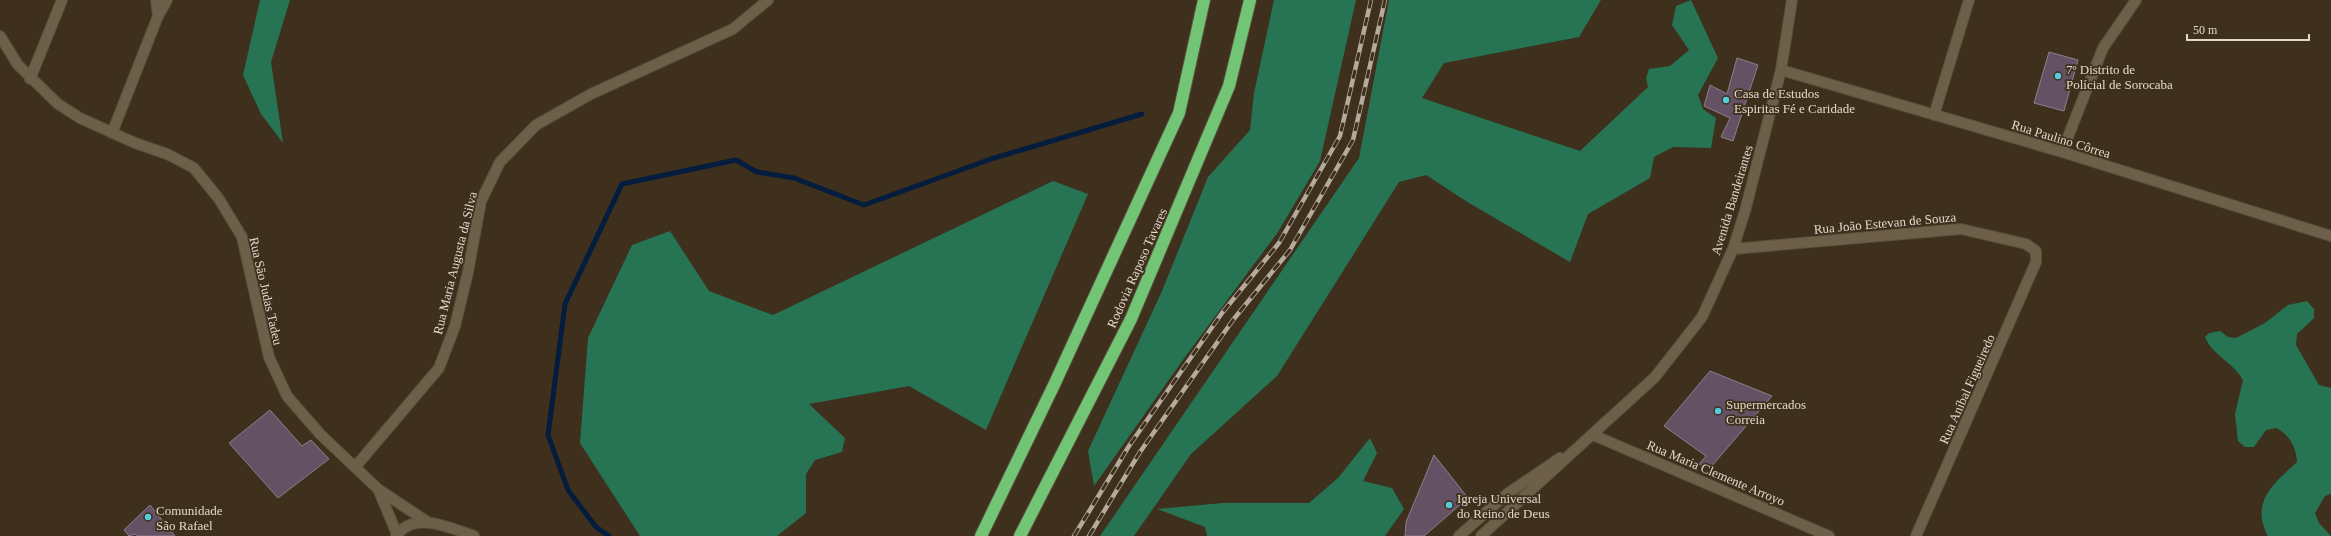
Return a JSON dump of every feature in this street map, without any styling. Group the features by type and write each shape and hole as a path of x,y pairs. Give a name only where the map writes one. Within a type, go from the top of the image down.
{"highway":[{"name":"Rodovia Raposo Tavares","path":"981,536 1054,385 1179,113 1204,0"},
{"name":"Rodovia Raposo Tavares","path":"1020,536 1131,319 1230,86 1250,0"}],"street":[{"path":"30,79 62,0"},
{"path":"156,0 158,16"},
{"path":"112,133 158,16 167,0"},
{"name":"Rua Maria Augusta da Silva","path":"356,466 439,368 457,319 468,272 481,201 500,162 536,125 591,94 733,29 768,0"},
{"name":"Avenida Bandeirantes","path":"1481,536 1655,377 1702,317 1733,249 1782,70 1792,0"},
{"path":"1934,115 1969,0"},
{"path":"2062,152 2103,48 2136,0"},
{"name":"Rua São Judas Tadeu","path":"0,36 18,66 58,104 80,118 112,133 166,154 194,168 219,199 242,237 269,357 288,396 320,434 356,466 378,489 429,523"},
{"name":"Rua Paulino Côrrea","path":"1782,70 2062,152 2331,236"},
{"name":"Rua João Estevan de Souza","path":"1733,249 1961,229 2026,244 2036,251"},
{"name":"Rua Aníbal Figueiredo","path":"1916,536 2036,262 2036,251"},
{"name":"Avenida Bandeirantes","path":"1459,536 1507,494 1593,435"},
{"name":"Rua Maria Clemente Arroyo","path":"1593,435 1829,536"},
{"name":"Rua São Judas Tadeu","path":"378,489 397,535"},
{"path":"397,535 405,526 429,523 474,536"}],"green space":[{"path":"260,0 290,0 271,62 283,143 261,114 243,75"},
{"path":"1274,0 1356,0 1320,161 1278,232 1185,357 1094,486 1088,451 1162,291 1208,177 1250,130 1254,93"},
{"path":"1389,0 1601,0 1579,37 1444,63 1422,98 1580,151 1648,87 1646,78 1649,69 1670,66 1689,50 1672,25 1676,6 1691,0 1718,58 1698,95 1703,109 1716,118 1711,148 1673,147 1654,157 1650,178 1588,214 1570,262 1469,203 1426,175 1399,182 1277,376 1191,454 1134,536 1100,536 1359,158"},
{"path":"1053,181 1088,194 986,430 909,386 809,404 845,438 842,452 815,460 806,474 806,513 777,536 640,536 580,443 588,338 632,245 670,231 709,291 773,315"},
{"path":"2307,301 2314,309 2314,318 2297,334 2296,345 2319,385 2331,388 2331,494 2325,496 2315,513 2319,523 2331,536 2268,536 2263,524 2263,503 2273,486 2297,462 2294,447 2289,438 2277,428 2266,430 2254,447 2245,447 2238,441 2235,414 2243,380 2239,374 2213,349 2205,337 2209,333 2220,331 2228,337 2236,338 2265,323 2288,305"},
{"path":"1370,438 1377,453 1363,481 1392,488 1404,509 1385,536 1207,536 1205,527 1157,509 1223,503 1309,503 1338,478"}],"building":[{"name":"7º Distrito de Polícial de Sorocaba","path":"2049,52 2078,60 2064,111 2034,103"},
{"name":"Casa de Estudos Espiritas Fé e Caridade","path":"1737,58 1758,65 1733,141 1721,137 1730,118 1704,106 1710,85 1727,94"},
{"name":"Supermercados Correia","path":"1710,371 1772,396 1710,468 1699,464 1706,456 1664,426"},
{"path":"270,410 302,446 311,440 329,459 278,498 229,443"},
{"path":"1434,455 1468,498 1424,536 1405,536 1406,522"},
{"name":"Comunidade São Rafael","path":"150,505 175,536 137,536 135,534 129,536 124,530"}],"waterway":[{"path":"609,536 596,527 568,490 548,435 565,304 622,184 736,160 757,172 794,178 864,205 991,159 1142,114"}],"railway":[{"path":"1074,536 1129,446 1222,313 1279,243 1340,136 1371,0"},
{"path":"1089,536 1140,452 1233,320 1290,250 1353,140 1385,0"}],"place":[{"name":"7º Distrito de Polícial de Sorocaba","path":"2058,76"},
{"name":"Casa de Estudos Espiritas Fé e Caridade","path":"1726,100"},
{"name":"Supermercados Correia","path":"1718,411"},
{"name":"Igreja Universal do Reino de Deus","path":"1449,505"},
{"name":"Comunidade São Rafael","path":"148,517"}]}
